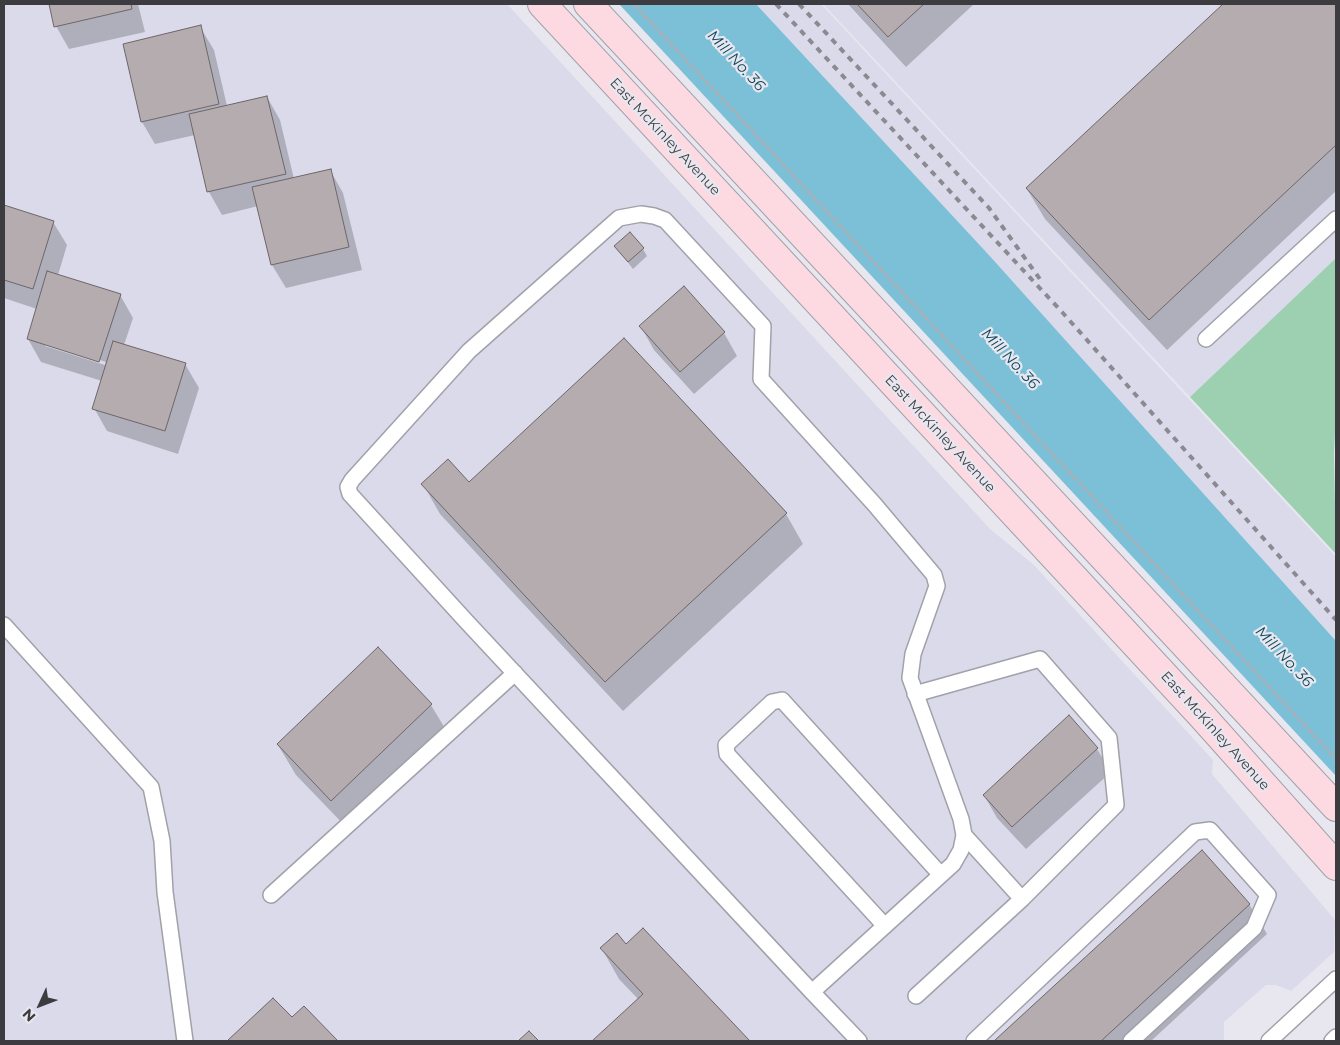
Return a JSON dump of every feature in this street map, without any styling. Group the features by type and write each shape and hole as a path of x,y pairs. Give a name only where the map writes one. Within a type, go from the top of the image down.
{"main road":[{"name":"East McKinley Avenue","path":"542,4 1202,716 1336,866"},
{"path":"588,4 1336,807"}],"lane":[{"path":"812,992 953,864 961,850 964,836 961,819 910,678 913,654 937,586 934,575 875,505 761,379 764,326 665,220 641,214 619,218 469,351 352,480 348,487 350,494 515,673 812,992 859,1041"},
{"path":"1206,340 1336,219"},
{"path":"4,625 151,787 162,841 165,892 185,1041"},
{"path":"915,694 1040,659 1109,738 1116,805 1022,899 916,996"},
{"path":"271,895 515,673"},
{"path":"885,926 727,754 726,745 772,702 782,700 940,875"},
{"path":"974,1041 1195,832 1210,830 1268,895 1254,928 1131,1041"},
{"path":"964,836 1022,899"},
{"path":"1269,1041 1336,979"},
{"path":"1332,1041 1336,1037"}],"path":[{"path":"634,4 1336,759"}],"shaded area":[{"path":"4,4 507,4 990,529 1034,565 1213,760 1212,774 1335,920 1334,952 1291,991 1276,985 1266,985 1224,1022 1224,1041 4,1041"},
{"path":"756,4 821,4 1336,557 1336,641 988,254"},
{"path":"823,4 1336,4 1336,258 1190,397"}],"green space":[{"path":"1336,258 1336,413 1334,454 1336,554 1190,397"}],"water":[{"name":"Mill No. 36","path":"619,4 756,4 988,254 1336,641 1336,776"}],"building":[{"path":"49,4 131,4 132,9 54,27"},
{"path":"857,4 924,4 888,37"},
{"path":"1223,4 1336,4 1336,145 1149,320 1026,188"},
{"path":"201,25 219,104 141,122 123,44"},
{"path":"267,96 286,174 207,192 189,114"},
{"path":"331,169 349,247 271,265 252,187"},
{"path":"4,205 54,221 33,289 4,280"},
{"path":"630,232 644,248 628,262 614,246"},
{"path":"47,271 121,294 99,362 27,339"},
{"path":"684,286 725,332 680,372 639,326"},
{"path":"624,338 787,513 605,682 421,484 448,459 469,482"},
{"path":"113,341 186,363 165,431 92,409"},
{"path":"378,647 432,704 331,801 277,744"},
{"path":"1069,715 1098,748 1012,827 983,795"},
{"path":"1202,850 1250,904 1101,1041 994,1041"},
{"path":"643,928 750,1041 592,1041 643,994 600,948 617,933 626,944"},
{"path":"273,998 292,1017 304,1006 338,1041 227,1041"},
{"path":"529,1031 539,1041 518,1041"}],"railway":[{"path":"776,4 1062,312 1336,620"},
{"path":"799,4 989,208 1042,282"}]}
